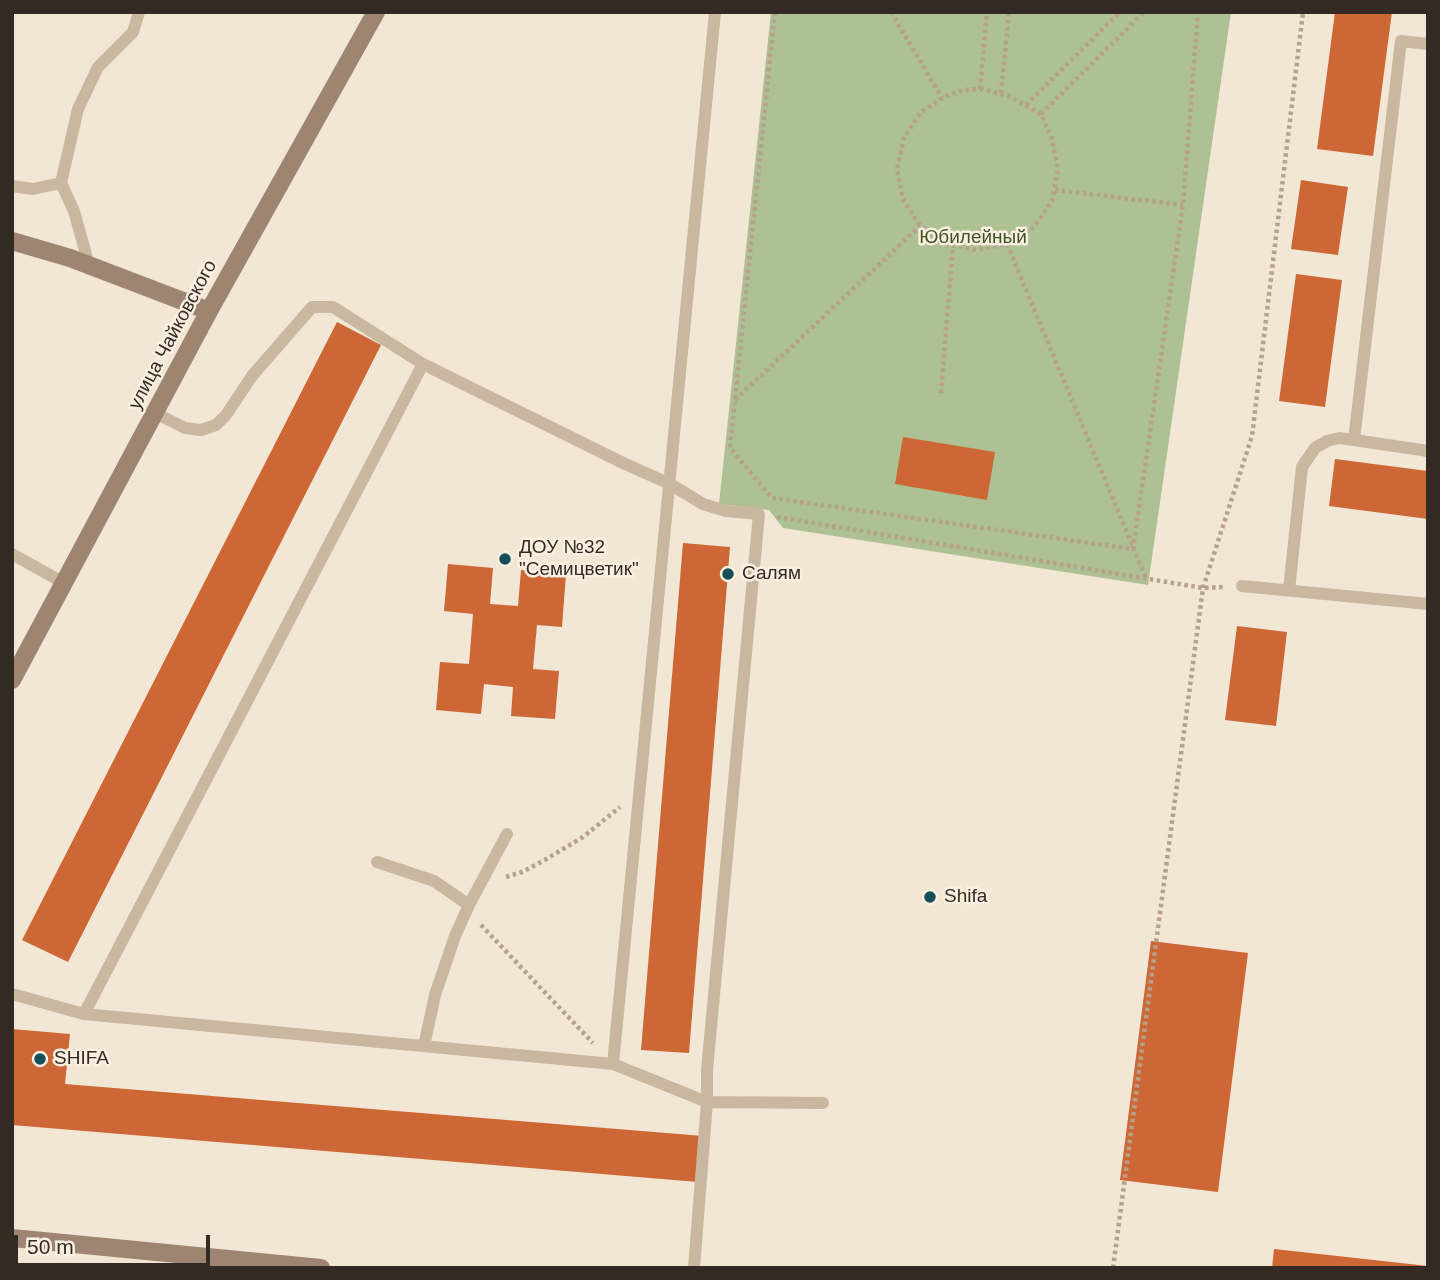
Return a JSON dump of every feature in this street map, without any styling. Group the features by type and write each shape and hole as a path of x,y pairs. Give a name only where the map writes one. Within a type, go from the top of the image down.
{"main road":[{"name":"улица Чайковского","path":"12,680 209,311 376,12"},
{"path":"14,246 89,265 209,311"},
{"path":"12,1238 321,1268"}],"lane":[{"path":"89,265 74,211 61,183 78,109 98,67 133,32 139,12"},
{"path":"613,1064 715,12"},
{"path":"1354,440 1401,41 1428,44"},
{"path":"12,186 33,189 61,183"},
{"path":"155,413 185,428 201,430 216,425 226,415 252,376 312,307 333,307 423,364 621,463 670,484 714,508 726,512 759,514 708,1056 694,1268"},
{"path":"84,1014 423,364"},
{"path":"1289,590 1303,467 1315,448 1339,438 1428,451"},
{"path":"12,554 64,583"},
{"path":"1242,586 1428,604"},
{"path":"424,1046 435,995 468,907 508,834"},
{"path":"377,862 435,881 468,907"},
{"path":"12,993 84,1014 613,1064 707,1102 823,1103"}],"path":[{"path":"775,12 730,448 772,498 1133,549"},
{"path":"891,12 942,98"},
{"path":"980,89 987,12"},
{"path":"1001,93 1009,12"},
{"path":"1026,105 1121,12"},
{"path":"1041,114 1144,12"},
{"path":"1133,549 1183,205 1198,12"},
{"path":"1113,1268 1203,588 1252,436 1303,12"},
{"path":"980,89 1001,93 1041,114 1057,155 1058,170 1055,190 1044,215 1034,227 1007,244 977,250 953,246 932,236 920,226 910,214 898,184 899,153 911,124 921,112 942,98 963,90 980,89"},
{"path":"1055,190 1183,205"},
{"path":"735,400 920,226"},
{"path":"1007,244 1146,579"},
{"path":"941,393 953,246"},
{"path":"759,514 1203,588"},
{"path":"480,884 522,872 543,861 583,837 618,807 638,807"},
{"path":"468,907 613,1064"}],"green space":[{"name":"Юбилейный","path":"771,12 1231,12 1148,585 783,528 769,510 719,504"}],"building":[{"path":"1335,12 1392,12 1373,156 1317,149"},
{"path":"1301,180 1348,187 1338,255 1291,249"},
{"path":"1296,274 1342,280 1325,407 1279,401"},
{"path":"337,322 381,345 68,962 22,940"},
{"path":"903,437 995,452 987,500 895,484"},
{"path":"1335,459 1428,471 1428,519 1329,506"},
{"path":"683,543 730,547 689,1053 641,1050"},
{"path":"448,564 493,568 490,604 518,606 521,570 566,574 562,627 537,625 533,669 559,671 555,719 511,716 513,687 484,684 481,714 436,710 440,662 469,664 473,614 444,611"},
{"path":"1237,626 1287,632 1276,726 1225,720"},
{"path":"1151,941 1248,953 1218,1192 1120,1180"},
{"path":"12,1029 70,1034 65,1084 703,1136 698,1182 12,1125"},
{"path":"1274,1249 1428,1266 1428,1268 1272,1268"}],"place":[{"name":"ДОУ №32 \"Семицветик\"","path":"505,559"},
{"name":"Салям","path":"728,574"},
{"name":"Shifa","path":"930,897"},
{"name":"SHIFA","path":"40,1059"}]}
